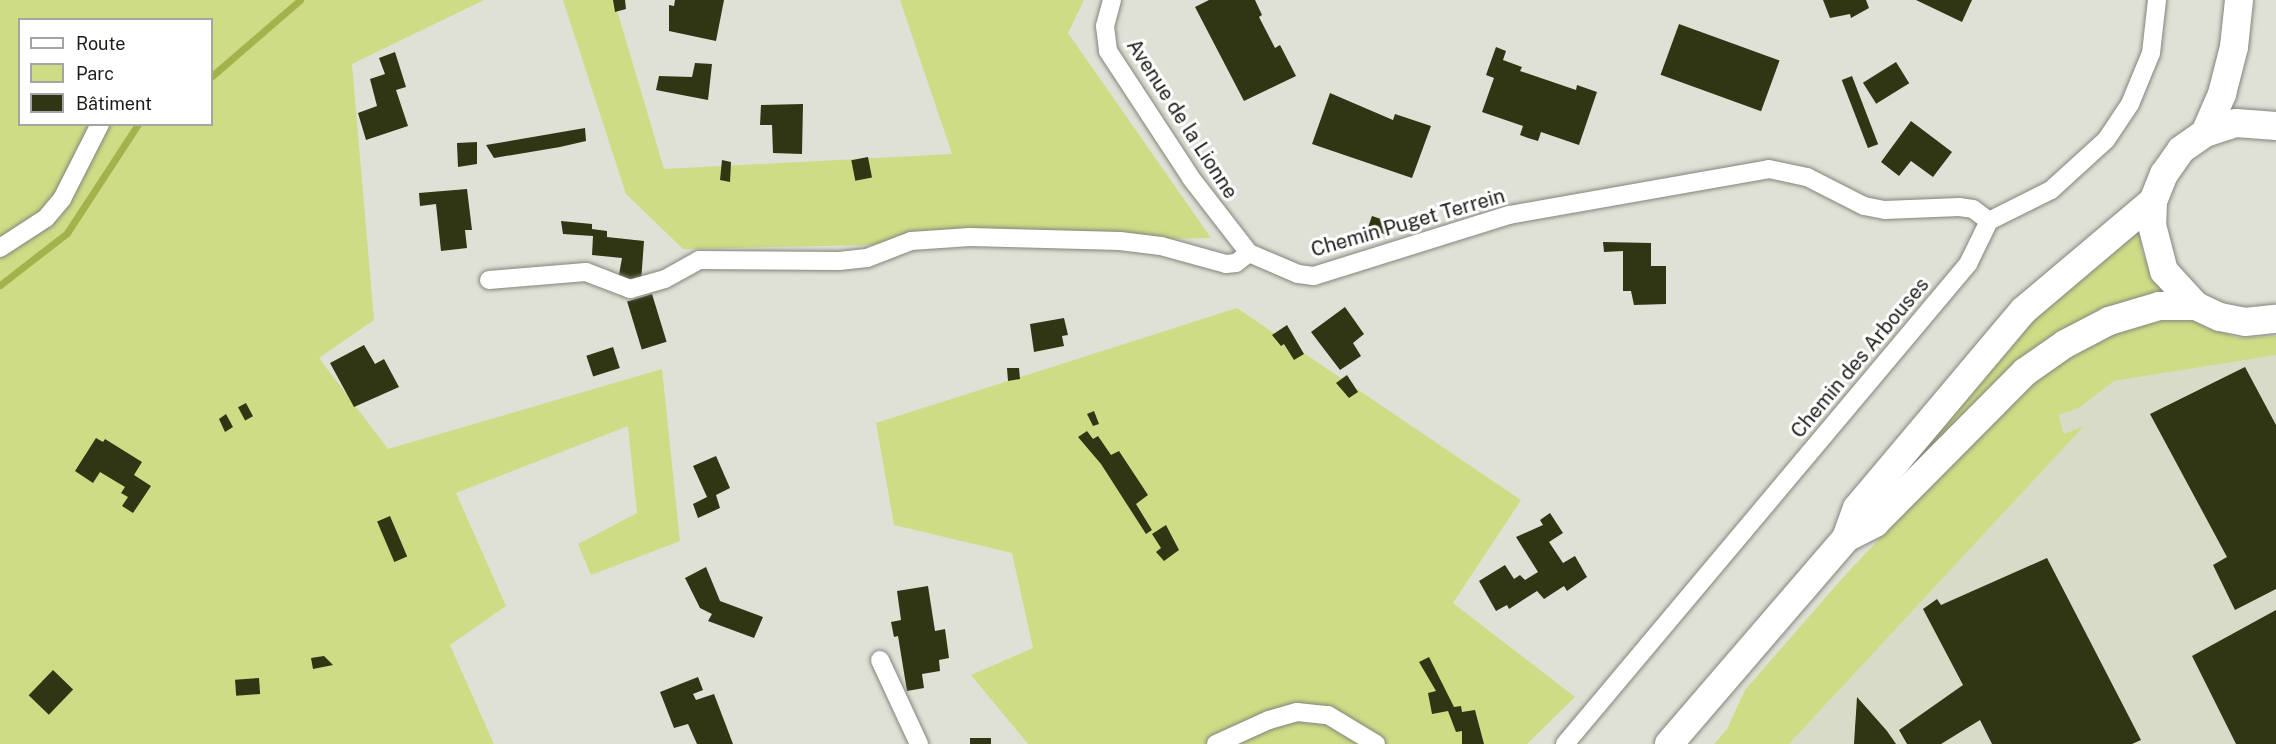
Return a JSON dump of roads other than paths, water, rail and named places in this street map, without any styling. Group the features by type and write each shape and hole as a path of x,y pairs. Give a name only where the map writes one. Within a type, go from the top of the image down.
{"main road":[{"path":"2205,133 2222,94 2234,47 2239,0"},
{"path":"2276,126 2236,123 2205,133 2181,150 2164,174 2153,201 2155,249 2178,291 2196,306 2220,317 2245,322 2276,319"},
{"path":"1669,744 1846,538 1857,508 2024,310 2153,201"},
{"path":"1846,538 1875,523 2025,372 2065,344 2109,321 2159,306 2196,306"},
{"path":"1647,744 1716,689"}],"street":[{"name":"Avenue de la Lionne","path":"1112,0 1105,26 1108,51 1191,178 1249,254"},
{"path":"1989,221 2052,190 2106,140 2130,104 2151,53 2157,0"},
{"path":"0,248 46,218 62,199 99,126"},
{"name":"Chemin Puget Terrein","path":"1249,254 1298,274 1314,276 1509,215 1769,169 1807,177 1864,206 1885,210 1959,207 1973,209 1989,221"},
{"name":"Chemin des Arbouses","path":"1566,744 1968,264 1989,221"},
{"path":"489,280 586,272 630,290 666,279 699,260 839,261 937,238 1120,241 1161,246 1226,264 1236,263 1249,254"},
{"path":"880,660 919,744"},
{"path":"1216,744 1269,720 1297,712 1328,715 1376,744"}],"waterway":[{"path":"213,75 300,0"},
{"path":"0,285 67,233 137,126"}]}
